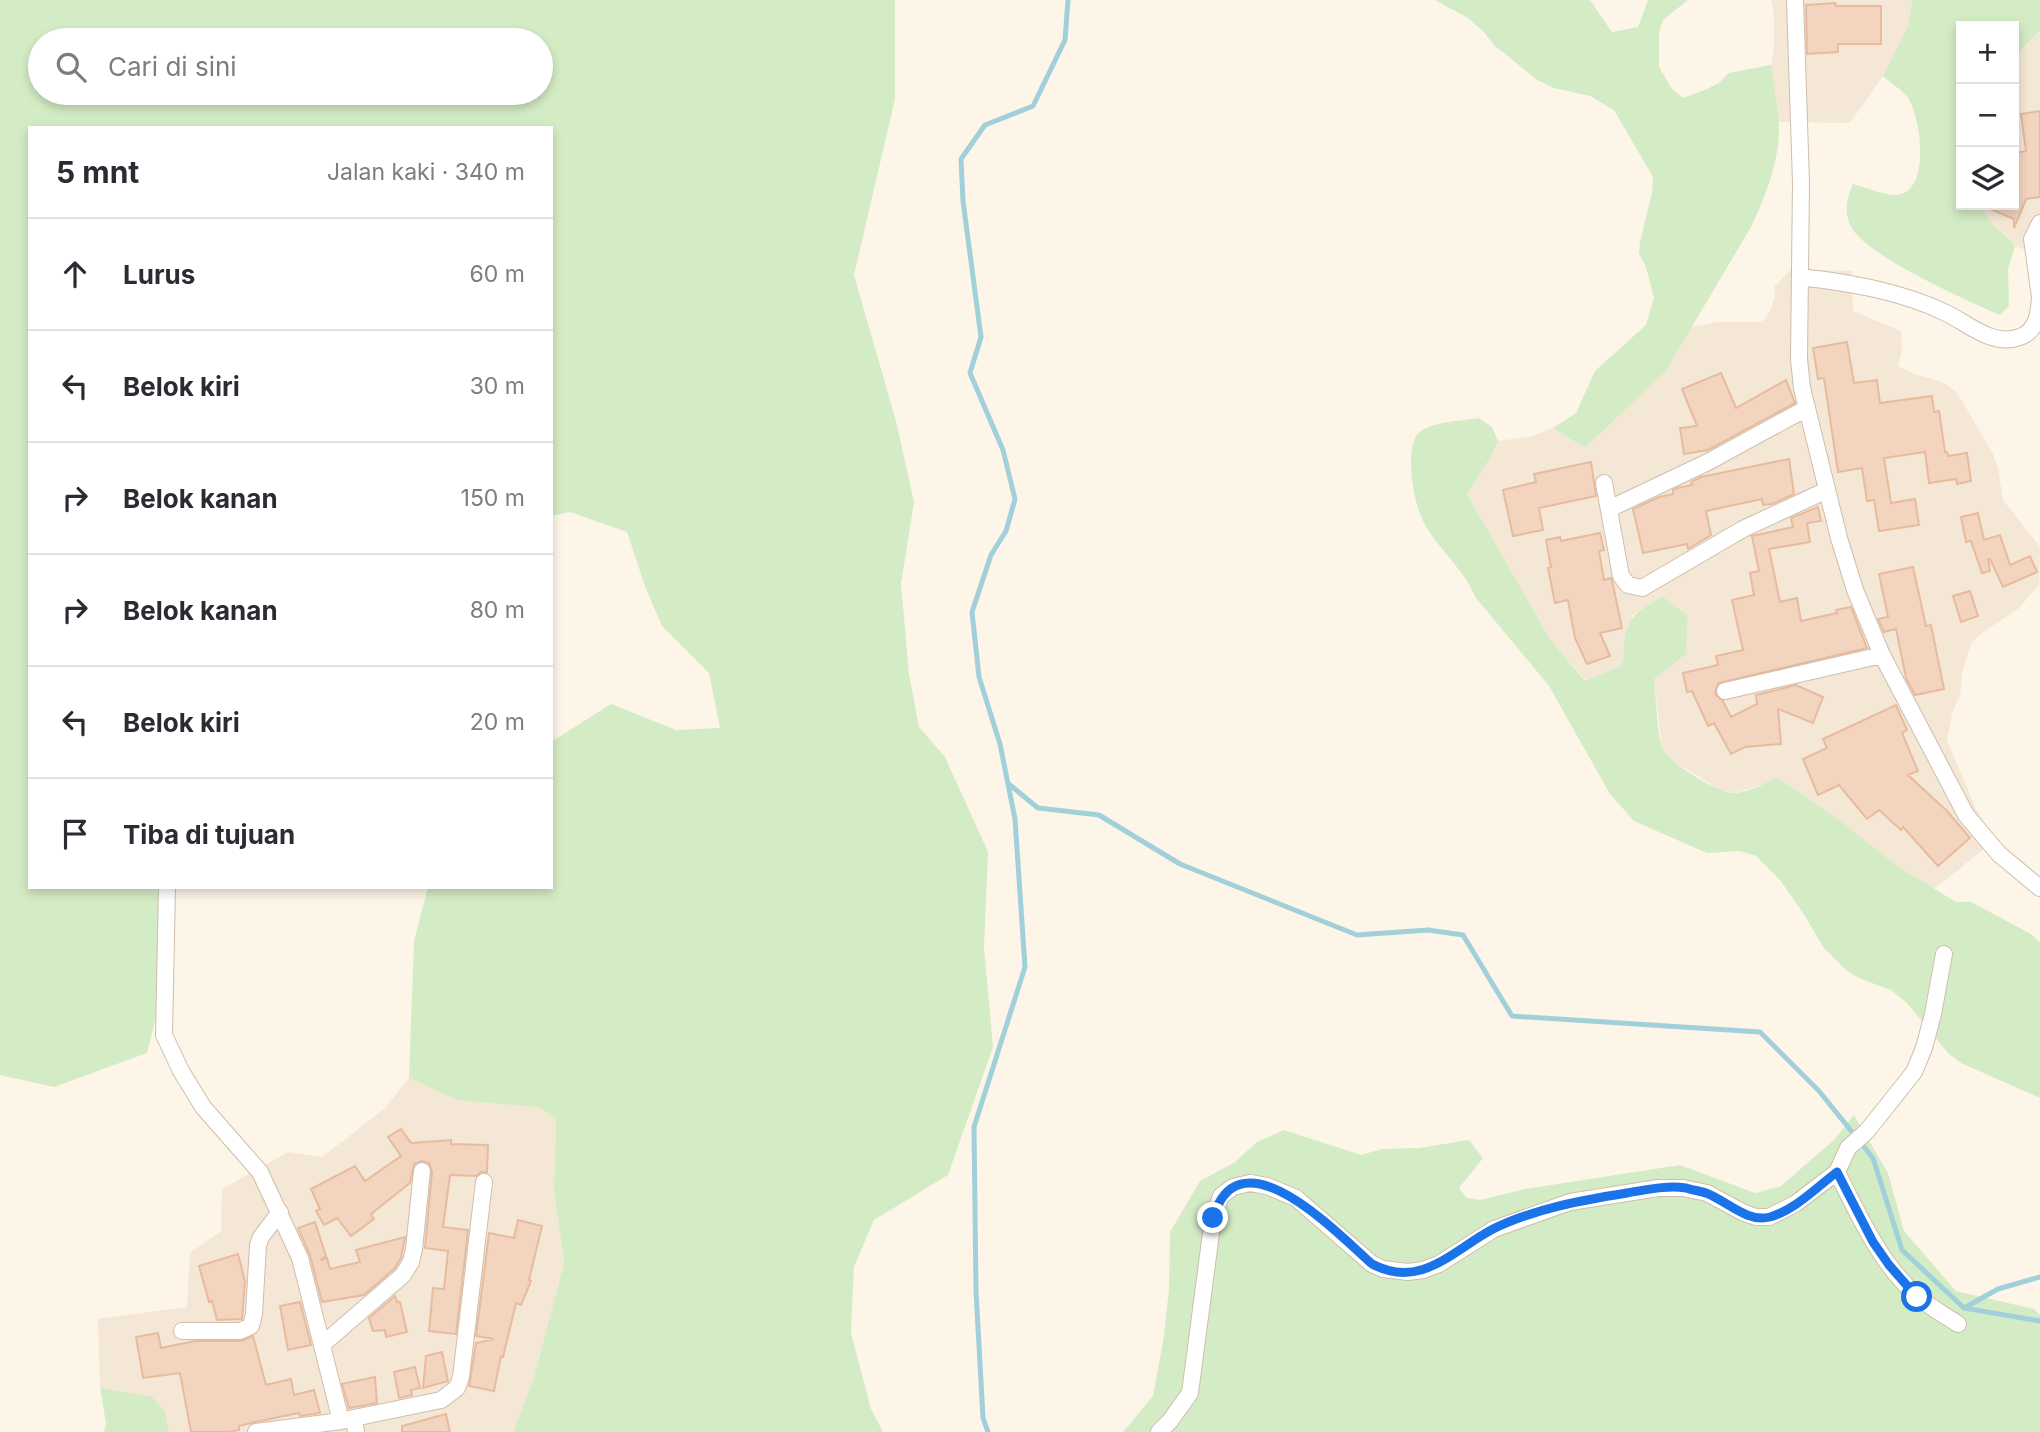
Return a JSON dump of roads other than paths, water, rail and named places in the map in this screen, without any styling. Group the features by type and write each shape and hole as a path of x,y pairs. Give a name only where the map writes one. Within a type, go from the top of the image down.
{"street":[{"path":"1795,0 1801,183 1799,359 1807,408 1854,590 1882,655 1966,815 1999,854 2040,888"},
{"path":"1801,277 1853,283 1919,302 2000,339 2022,337 2032,330 2039,312 2040,297 2032,239 2040,223"},
{"path":"1609,509 1708,462 1807,408"},
{"path":"1604,483 1621,576 1628,584 1642,588 1743,529 1827,490"},
{"path":"1725,691 1882,655"},
{"path":"167,889 164,1035 190,1088 203,1107 261,1172 300,1258 323,1344 351,1424"},
{"path":"1159,1432 1170,1422 1190,1393 1213,1218 1221,1196 1233,1187 1250,1183 1279,1190 1296,1198 1372,1264 1383,1269 1408,1272 1439,1264 1494,1229 1570,1202 1658,1188 1683,1188 1707,1194 1755,1217 1769,1217 1795,1204 1837,1172 1848,1148 1867,1131 1914,1072 1933,1014 1944,954"},
{"path":"323,1344 403,1275 411,1262 422,1171"},
{"path":"1837,1172 1873,1242 1889,1265 1917,1297 1958,1324"},
{"path":"256,1432 351,1424 451,1395 461,1377 484,1182"},
{"path":"182,1331 240,1331 251,1326 258,1245 280,1212"}],"waterway":[{"path":"988,1432 983,1418 976,1291 974,1127 1025,967 1015,819 1000,744 979,677 972,612 991,555 1006,531 1015,499 1003,450 970,373 981,337 963,201 961,159 985,125 1033,106 1065,40 1068,0"},
{"path":"1010,785 1038,808 1099,815 1180,864 1357,935 1428,930 1463,935 1512,1016 1760,1032 1819,1091 1873,1158 1902,1250 1964,1308 2040,1321"},
{"path":"1964,1308 1998,1289 2040,1277"}]}
